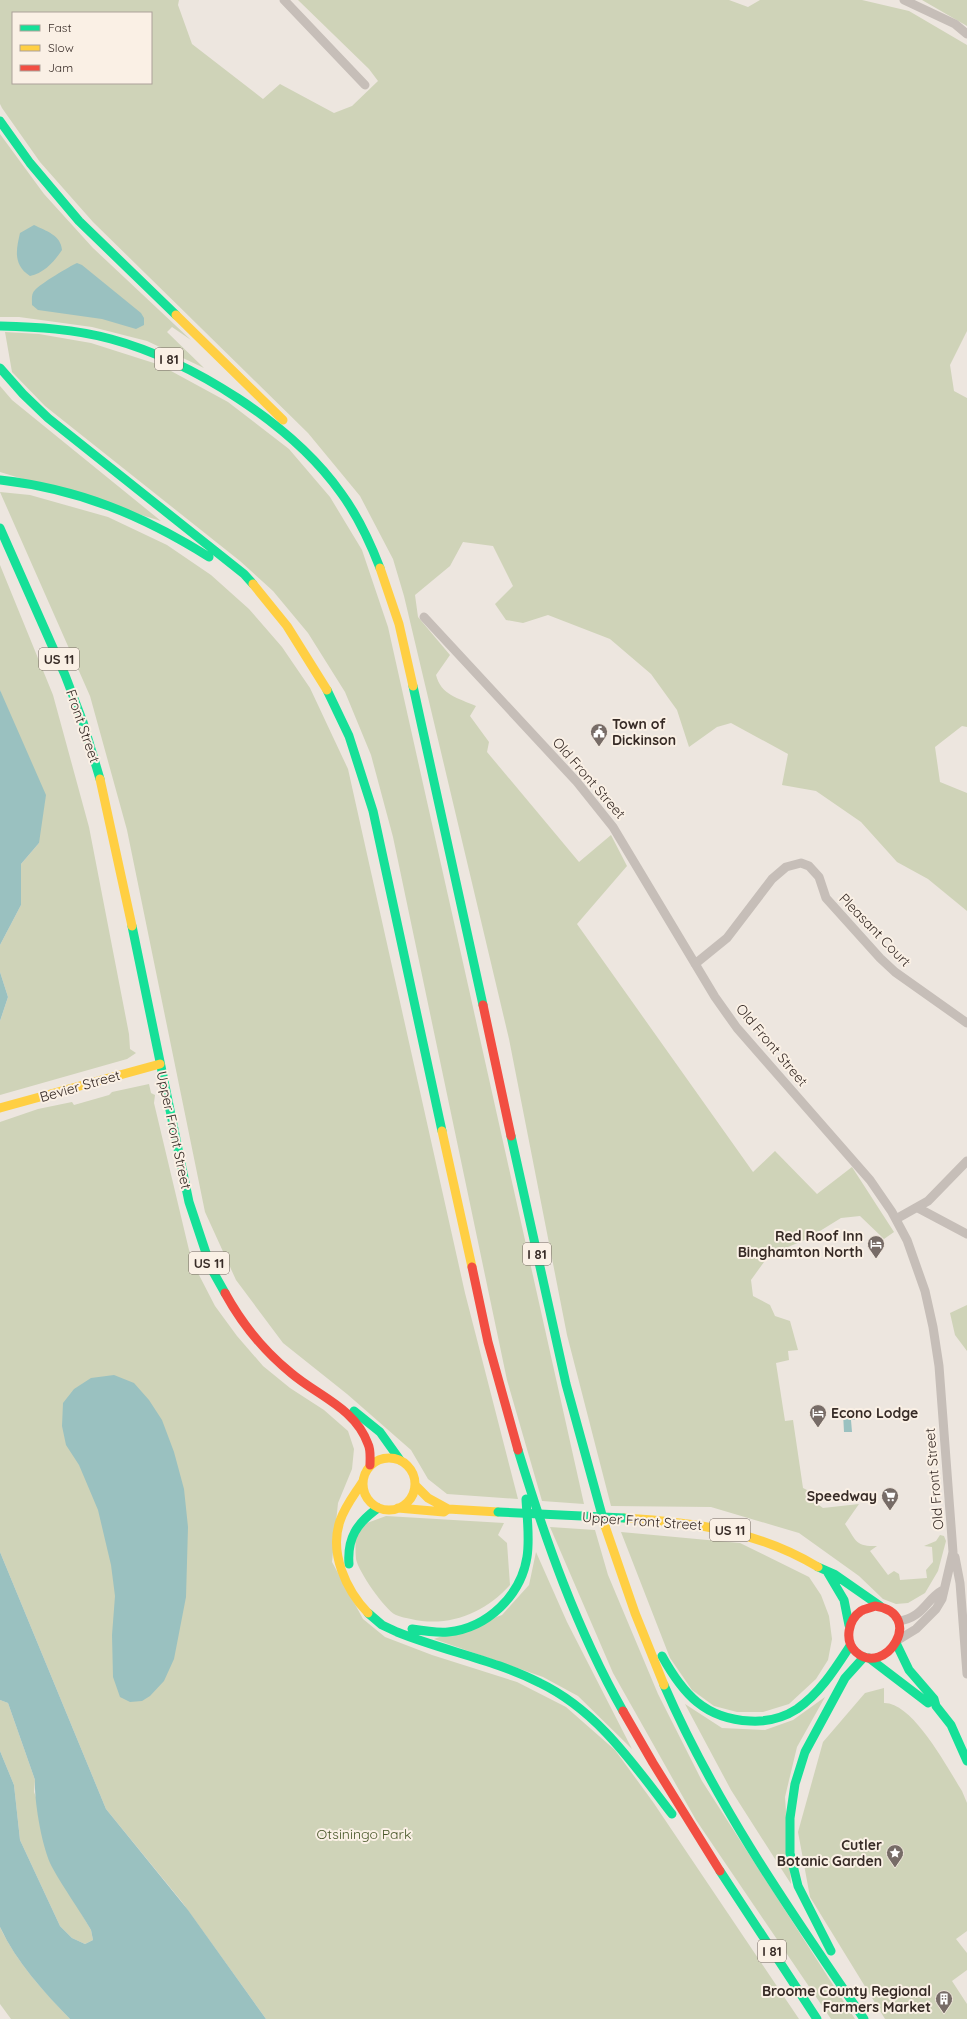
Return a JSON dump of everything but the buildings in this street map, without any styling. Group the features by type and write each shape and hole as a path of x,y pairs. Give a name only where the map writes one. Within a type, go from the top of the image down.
{"main road":[{"path":"0,121 30,163 68,210 286,423 308,454"},
{"name":"I 81","path":"3,326 51,328 96,335 170,359 212,380 238,397 308,454 337,487 364,532 381,568 399,624 573,1414 602,1518 632,1605 671,1701 693,1747 738,1827 771,1881 864,2019"},
{"path":"0,368 23,394 58,426 233,564 262,593 299,643"},
{"name":"I 81","path":"0,480 32,484 71,492 107,504 144,519 184,541 210,558 246,587 299,643 324,681 344,722 355,750 371,803 488,1342 534,1504 578,1618 609,1686 653,1764 727,1882 817,2019"},
{"name":"Front Street","path":"0,528 66,675 83,722 105,794"},
{"name":"Upper Front Street","path":"105,794 189,1202 202,1244 217,1282 238,1316 258,1342 275,1360 302,1383 345,1410 359,1425 366,1437 371,1452 370,1465 365,1472 363,1481 342,1517 338,1530 338,1554 346,1582 369,1615 383,1625 402,1634 516,1673 552,1689 577,1705 610,1734 727,1882"},
{"name":"Bevier Street","path":"0,1108 160,1064"},
{"name":"Upper Front Street","path":"345,1410 352,1410 373,1425 388,1441 400,1460 411,1470 415,1485 428,1498 448,1509 684,1522 729,1530 786,1548 827,1572 834,1574 880,1606 892,1611 899,1621"},
{"path":"370,1465 383,1458 400,1460"},
{"path":"363,1481 366,1495 378,1508 359,1522 351,1537 349,1545 349,1564 356,1582 378,1610 396,1623 423,1632 437,1633 463,1629 476,1625 498,1610 508,1599 522,1576 528,1550 524,1471"},
{"path":"398,1508 410,1499 415,1485"},
{"name":"Upper Front Street","path":"378,1508 388,1510 398,1508 444,1512 448,1509"},
{"name":"Upper Front Street","path":"827,1572 844,1600 849,1625 848,1635 850,1646"},
{"path":"632,1605 679,1686 694,1701 706,1710 722,1718 738,1721 763,1722 787,1715 798,1708 822,1685 850,1646 853,1650 867,1657 930,1705 936,1706"},
{"path":"849,1625 855,1616 862,1610 880,1606"},
{"path":"899,1621 897,1641 909,1670 934,1699 936,1706 951,1725 967,1761"},
{"path":"870,2019 819,1931 798,1886 789,1840 790,1810 799,1770 806,1750 841,1682 855,1664 867,1657 884,1654 897,1641"}],"street":[{"path":"284,0 365,85"},
{"path":"904,0 955,24 967,34"},
{"name":"Old Front Street","path":"424,617 577,782 613,827 645,877 695,964 737,1028 847,1152 870,1180 896,1219 914,1256 925,1291 933,1327 939,1366 954,1552 960,1583 967,1674"},
{"name":"Pleasant Court","path":"695,964 727,938 772,879 786,867 801,863 809,866 819,878 826,898 880,958 895,972 967,1023"},
{"path":"896,1219 928,1201 967,1161"},
{"path":"918,1208 967,1234"},
{"name":"Old Front Street","path":"897,1641 916,1629 930,1617 942,1599 943,1590 954,1552"},
{"name":"Old Front Street","path":"899,1621 910,1618 919,1613 928,1605 935,1594 943,1590"}],"green space":[{"path":"0,0 179,0 178,5 192,44 263,99 280,84 334,113 352,106 378,81 369,69 298,0 729,0 748,7 760,0 862,0 909,11 967,45 967,331 950,365 954,391 967,398 967,727 962,726 935,747 940,782 967,793 967,911 928,879 897,862 861,822 816,791 782,785 788,754 731,723 717,727 689,747 677,710 651,674 610,639 548,615 523,623 506,620 495,604 513,586 493,546 463,542 450,566 415,595 418,617 450,655 436,675 438,682 451,695 476,706 470,716 489,742 487,752 579,862 611,835 627,866 577,924 753,1172 775,1151 817,1194 852,1167 894,1232 884,1239 860,1216 841,1218 807,1239 769,1255 751,1280 753,1296 770,1305 775,1316 790,1321 798,1350 788,1351 789,1360 776,1363 785,1421 793,1420 803,1488 815,1494 816,1503 823,1508 859,1504 845,1524 860,1544 877,1546 870,1551 888,1575 894,1571 899,1574 900,1580 927,1578 926,1570 933,1562 932,1547 924,1546 936,1541 940,1535 944,1536 946,1541 938,1571 925,1593 908,1603 896,1604 883,1599 859,1576 799,1533 711,1507 611,1506 567,1335 509,1039 404,596 393,559 360,496 308,433 93,222 40,162 0,104"},
{"path":"922,0 967,0 967,26"},
{"path":"0,134 44,194 93,248 191,340 172,327 167,332 204,368 147,341 92,327 19,317 0,317"},
{"path":"5,332 39,334 91,343 160,365 228,402 289,449 330,497 362,550 388,627 584,1504 542,1501 507,1380 393,837 371,755 345,692 308,633 273,591 240,561 45,406 12,372"},
{"path":"0,386 12,400 161,521 0,472"},
{"path":"0,492 30,495 108,517 167,545 211,575 249,609 282,647 310,688 348,769 465,1293 518,1499 447,1494 428,1479 411,1450 347,1394 283,1343 236,1280 205,1212 127,830 90,696"},
{"path":"0,565 53,695 89,827 129,1034 130,1049 136,1053 127,1059 0,1095 0,1021 8,997 0,972 0,945 21,905 21,864 39,843 0,690"},
{"name":"Otsiningo Park","path":"149,1084 151,1093 155,1095 154,1103 189,1250 199,1275 215,1306 237,1336 263,1366 290,1388 324,1410 348,1431 354,1449 352,1469 338,1503 332,1562 363,1619 385,1637 432,1655 517,1682 566,1707 615,1750 653,1802 799,2019 266,2019 182,1902 106,1809 0,1552 0,1122 38,1109 72,1102 74,1105 109,1095 112,1092"},
{"path":"967,1305 967,1351 955,1335 950,1313"},
{"path":"386,1516 504,1523 498,1535 507,1543 510,1585 489,1603 465,1616 452,1620 425,1621 396,1615 385,1606 373,1590 356,1559 355,1537 367,1523"},
{"path":"550,1527 595,1530 608,1575 658,1694 702,1781 855,2019 831,2019 696,1820 613,1673"},
{"path":"621,1532 740,1543 809,1577 821,1595 829,1616 832,1639 828,1660 816,1679 789,1704 763,1712 737,1712 714,1706 692,1690 670,1658"},
{"path":"536,1552 567,1622 632,1749 578,1696 543,1677 434,1639 502,1615 529,1585"},
{"name":"Cutler Botanic Garden","path":"884,1688 884,1703 895,1706 906,1713 929,1738 962,1791 967,1803 967,1931 956,1939 967,1953 967,1970 952,1981 967,2004 967,2019 885,2019 810,1897 798,1832 823,1742 865,1693"},
{"path":"825,1697 797,1747 785,1797 791,1884 731,1790 685,1704 722,1728 765,1730 793,1720"},
{"path":"0,1700 8,1703 35,1780 34,1792 81,1913 91,1930 93,1940 85,1944 72,1938 60,1926 20,1840 14,1785 0,1751"},
{"path":"0,1927 22,1964 40,1987 70,2019 11,2019 0,2004"}],"water":[{"path":"34,225 56,237 62,250 56,259 48,266 35,275 30,276 18,262 17,245 20,233"},
{"path":"77,263 82,265 141,313 144,318 144,325 136,329 102,319 38,310 32,305 33,293 38,287 55,275"},
{"path":"0,690 46,795 39,843 21,864 21,905 0,945"},
{"path":"0,972 8,997 0,1021"},
{"path":"114,1375 134,1383 149,1400 162,1420 174,1452 184,1489 188,1527 186,1597 174,1659 164,1681 150,1696 142,1701 130,1702 120,1697 113,1677 112,1635 115,1596 111,1565 98,1510 79,1465 66,1445 62,1426 63,1403 74,1389 91,1378"},
{"path":"858,1412 858,1419 851,1420 852,1432 844,1432 843,1413"},
{"path":"0,1552 106,1809 188,1910 266,2019 70,2019 31,1976 14,1953 0,1927 0,1751 14,1785 20,1840 60,1926 72,1938 85,1944 93,1940 91,1930 48,1859 39,1824 35,1780 8,1703 0,1700"}],"traffic: fast":[{"path":"0,121 30,163 79,221 176,315"},
{"path":"0,326 56,329 111,339 142,349 174,363 206,379 238,398 296,443 320,467 341,493 353,511 368,539 380,568"},
{"path":"0,368 23,394 48,418 244,574 253,584"},
{"path":"0,480 57,490 109,506 159,529 209,557"},
{"path":"0,528 65,675 83,722 100,779"},
{"path":"413,686 483,1005"},
{"path":"327,690 349,736 373,811 442,1131"},
{"path":"132,926 189,1202 211,1268 225,1293"},
{"path":"511,1136 566,1384 605,1526"},
{"path":"354,1411 380,1432 400,1460"},
{"path":"518,1450 539,1517 563,1584 591,1649 623,1711"},
{"path":"412,1629 439,1632 463,1629 489,1617 510,1596 524,1571 527,1557 528,1535 526,1499"},
{"path":"349,1564 350,1546 355,1532 364,1519 378,1508"},
{"path":"498,1512 624,1518"},
{"path":"818,1567 834,1574 880,1606"},
{"path":"828,1573 844,1600 849,1625"},
{"path":"368,1613 382,1625 397,1632 505,1668 540,1683 561,1695 580,1708 614,1741 672,1814"},
{"path":"896,1643 909,1670 934,1699 936,1706 951,1725 967,1761"},
{"path":"662,1656 678,1682 687,1693 708,1710 734,1719 763,1721 786,1715 805,1703 820,1688 850,1646"},
{"path":"831,1951 798,1886 790,1853 790,1818 795,1784 805,1752 845,1678 864,1657"},
{"path":"869,1658 928,1703"},
{"path":"664,1685 707,1773 756,1857 809,1939 864,2019"},
{"path":"720,1871 817,2019"}],"traffic: slow":[{"path":"176,315 283,420"},
{"path":"380,568 399,624 413,686"},
{"path":"253,584 287,626 327,690"},
{"path":"100,779 132,926"},
{"path":"0,1108 160,1064"},
{"path":"442,1131 472,1267"},
{"path":"389,1458 403,1462 411,1470 415,1484 411,1498 403,1506 389,1510 375,1506 367,1498 363,1484 367,1470 375,1462 389,1458"},
{"path":"363,1481 347,1505 342,1516 337,1533 337,1546 338,1558 347,1582 360,1604 368,1613"},
{"path":"415,1485 428,1498 448,1509"},
{"path":"398,1508 444,1512 448,1509 498,1512"},
{"path":"624,1518 675,1522 725,1530 772,1545 796,1555 818,1567"},
{"path":"605,1526 635,1613 664,1685"}],"traffic: jam":[{"path":"483,1005 511,1136"},
{"path":"472,1267 488,1342 518,1450"},
{"path":"225,1293 246,1326 281,1365 335,1404 354,1421 362,1432 369,1446 370,1465"},
{"path":"875,1606 890,1611 898,1620 899,1631 896,1642 888,1651 879,1657 867,1658 856,1652 852,1647 849,1631 853,1620 862,1610 875,1606"},
{"path":"623,1711 653,1763 720,1871"}],"place":[{"name":"Town of Dickinson","path":"599,747"},
{"name":"Red Roof Inn Binghamton North","path":"876,1259"},
{"name":"Econo Lodge","path":"818,1428"},
{"name":"Speedway","path":"890,1511"},
{"name":"Cutler Botanic Garden","path":"895,1868"},
{"name":"Broome County Regional Farmers Market","path":"944,2014"}]}
